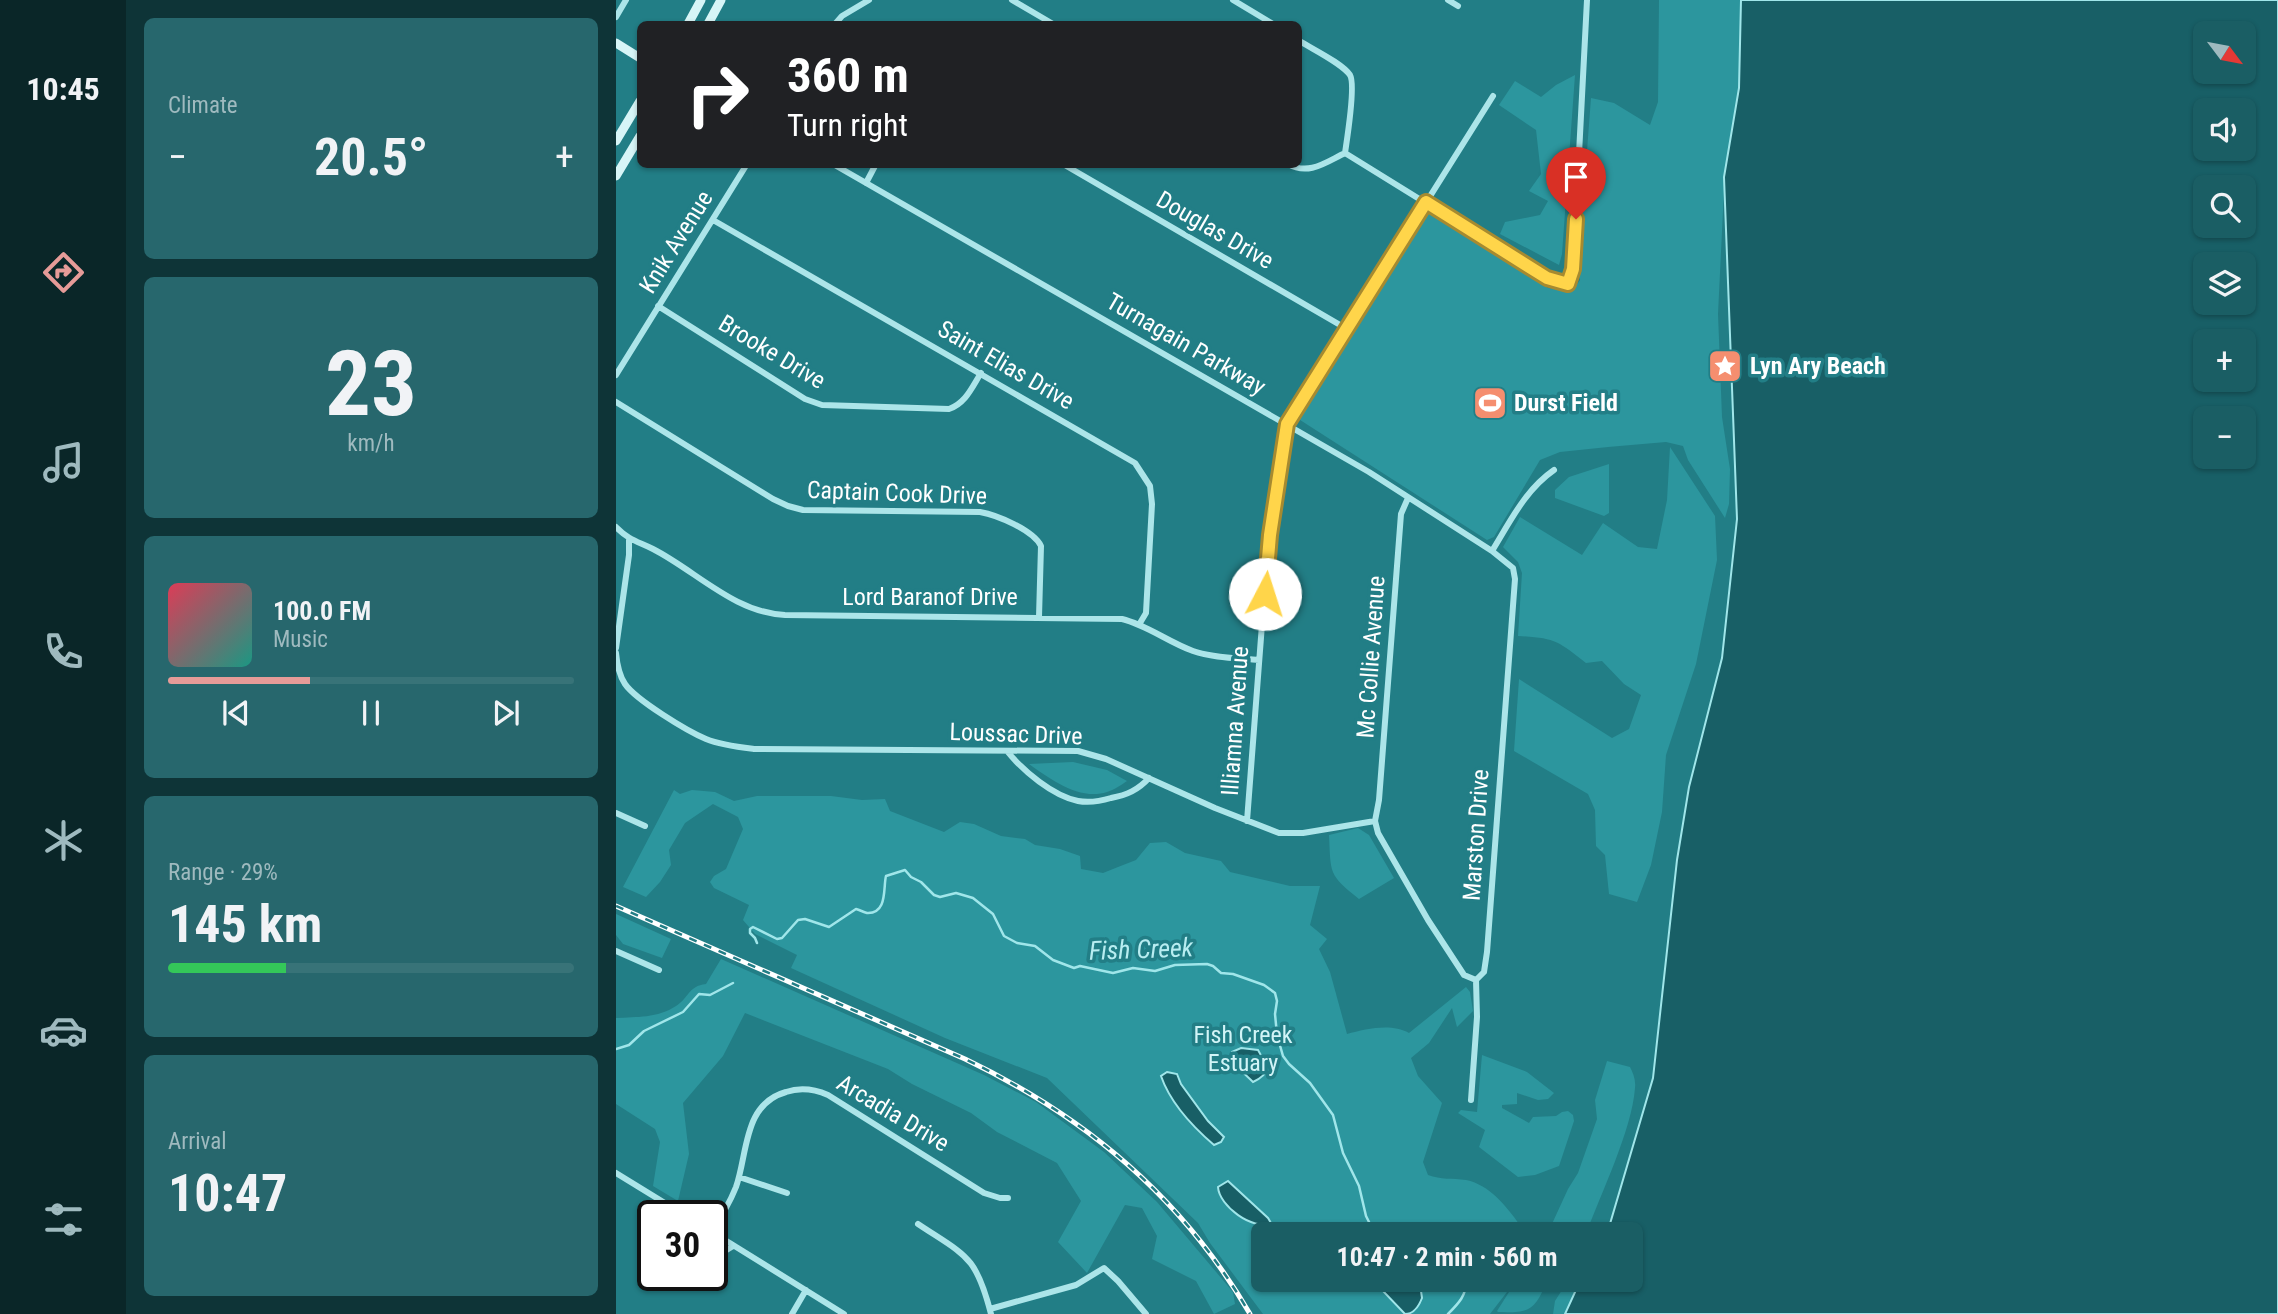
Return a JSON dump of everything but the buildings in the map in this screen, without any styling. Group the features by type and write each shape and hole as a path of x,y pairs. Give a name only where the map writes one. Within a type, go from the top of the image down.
{"main road":[{"path":"690,21 701,0"},
{"path":"710,21 721,0"},
{"path":"616,43 637,56"},
{"path":"616,141 637,106"},
{"path":"616,176 637,141"}],"street":[{"path":"616,17 626,0"},
{"path":"838,21 869,0"},
{"path":"1012,0 1048,21"},
{"path":"1233,0 1268,21"},
{"path":"1448,0 1458,6"},
{"path":"1345,153 1547,278 1568,284 1573,269 1587,0"},
{"path":"1302,42 1350,75 1352,88 1345,153"},
{"name":"Illiamna Avenue","path":"1247,821 1270,535 1287,424 1493,96"},
{"path":"1295,168 1307,170 1345,153"},
{"name":"Knik Avenue","path":"616,375 745,168"},
{"name":"Turnagain Parkway","path":"840,168 1370,472 1492,551 1513,568"},
{"path":"866,183 874,168"},
{"name":"Douglas Drive","path":"1070,168 1347,328"},
{"name":"Saint Elias Drive","path":"713,220 1128,457 1146,477 1152,504 1146,612 1140,623"},
{"name":"Brooke Drive","path":"658,306 805,399 822,405 949,409 965,398 981,373"},
{"name":"Captain Cook Drive","path":"616,402 788,506 803,510 980,512 1000,517 1036,538 1041,546 1039,617"},
{"path":"1492,551 1524,499 1554,470"},
{"name":"Mc Collie Avenue","path":"1375,821 1379,800 1401,514 1408,498"},
{"name":"Lord Baranof Drive","path":"616,527 629,540 652,548 739,602 761,612 785,615 1122,619 1140,623 1151,631 1202,654 1259,660"},
{"path":"616,689 625,683 619,671 616,650 629,540"},
{"name":"Marston Drive","path":"1471,1100 1477,1017 1476,980 1485,972 1488,952 1515,579 1513,568"},
{"name":"Loussac Drive","path":"625,683 640,698 695,734 739,747 1078,751 1106,759 1270,831 1292,834 1375,821"},
{"path":"1007,751 1024,771 1063,795 1082,802 1129,794 1140,788 1149,778"},
{"path":"616,813 645,826"},
{"path":"1375,821 1378,833 1428,920 1464,975 1476,980"},
{"path":"616,951 659,970"},
{"name":"Arcadia Drive","path":"728,1202 739,1177 750,1128 760,1108 784,1092 811,1089 838,1100 984,1193 1008,1198"},
{"path":"616,1173 660,1200"},
{"path":"739,1177 787,1193"},
{"path":"918,1224 959,1249 970,1261 982,1281 991,1312 1076,1285 1104,1268 1146,1314"},
{"path":"728,1242 844,1314"},
{"path":"728,1249 733,1246"},
{"path":"792,1314 806,1290"}],"green space":[{"path":"1659,0 2044,0 1941,1314 1553,1314 1555,1301 1561,1292 1643,1292 1643,1222 1611,1222 1653,1078 1677,860 1689,787 1722,658 1740,519 1724,190 1718,314 1722,417 1730,469 1729,504 1725,518 1688,460 1683,446 1666,442 1608,447 1560,452 1540,460 1494,537 1487,540 1297,418 1428,212 1548,288 1573,290 1580,280 1578,270 1591,98 1614,103 1650,125 1658,102"},
{"path":"1575,75 1559,265 1500,234 1505,222 1540,215 1548,201 1529,191 1541,174 1536,130 1499,105 1515,81 1541,97"},
{"path":"1670,447 1715,516 1717,560 1696,664 1666,755 1662,812 1651,865 1637,902 1609,894 1605,855 1596,846 1595,810 1588,794 1514,751 1519,679 1612,738 1629,729 1641,695 1624,684 1602,661 1586,663 1555,642 1518,636 1522,573 1518,562 1503,547 1520,517 1582,555 1603,523 1638,547 1657,549 1667,500"},
{"path":"1609,464 1609,513 1604,516 1555,498 1555,490 1569,477"},
{"path":"1073,762 1107,770 1127,781 1107,792 1086,794 1066,787 1029,764"},
{"name":"Fish Creek Estuary","path":"674,790 680,794 692,790 715,792 734,801 757,796 885,799 890,811 944,832 960,822 974,824 1001,836 1025,839 1035,845 1080,856 1081,869 1103,873 1136,860 1150,843 1166,842 1185,853 1221,861 1230,872 1290,886 1320,886 1310,925 1327,939 1319,949 1330,972 1347,1034 1386,1028 1409,1033 1466,987 1470,992 1473,1011 1457,1027 1452,1008 1429,1043 1411,1058 1418,1076 1442,1103 1423,1162 1428,1175 1466,1180 1483,1186 1518,1222 1251,1222 1251,1292 1507,1292 1490,1314 1263,1314 1198,1223 1047,1078 945,1038 791,968 797,955 755,934 743,920 749,905 714,888 710,882 714,876 726,869 743,829 738,817 713,804 685,823 669,850 671,865 646,897 623,887"},
{"path":"1358,828 1369,835 1394,878 1359,899 1333,872 1329,835"},
{"path":"616,914 671,939 662,958 623,944 616,935"},
{"path":"721,959 984,1075 1036,1102 1104,1152 1157,1202 1233,1292 1235,1304 1214,1314 1196,1281 1152,1259 1157,1236 1142,1208 1125,1205 1087,1273 1058,1242 1081,1201 1057,1163 888,1069 745,1013 723,1056 683,1103 689,1154 678,1200 653,1186 660,1142 655,1129 616,1104 616,1018 662,1013 680,1003 696,987 706,984"},
{"path":"1482,1055 1527,1072 1554,1093 1548,1099 1538,1100 1517,1093 1517,1104 1502,1105 1502,1108 1529,1123 1533,1117 1556,1116 1568,1111 1573,1115 1574,1121 1559,1166 1535,1175 1518,1177 1479,1147 1485,1130 1458,1113 1461,1110 1477,1112"},
{"path":"1607,1061 1630,1067 1635,1085 1633,1105 1591,1222 1553,1222 1578,1173 1597,1119 1595,1100"},
{"path":"1509,1292 1542,1292 1530,1308 1518,1312 1497,1311"}],"shaded area":[{"path":"1741,0 2278,0 2278,1314 1565,1314 1575,1292 1643,1292 1643,1222 1611,1222 1653,1078 1677,860 1689,787 1722,658 1737,519 1724,177 1739,88"},
{"path":"1241,1048 1258,1050 1266,1065 1263,1076 1253,1082 1234,1061 1232,1052"},
{"path":"1167,1072 1177,1074 1181,1084 1208,1121 1224,1137 1221,1142 1214,1145 1183,1114 1161,1076"},
{"path":"1228,1181 1270,1222 1252,1222 1238,1215 1224,1202 1218,1187"},
{"path":"1384,1292 1421,1292 1422,1298 1416,1309 1405,1314"}],"waterway":[{"name":"Fish Creek","path":"757,943 750,933 753,927 777,939 782,938 798,920 805,919 829,927 856,909 867,913 874,912 881,905 886,876 905,870 934,895 940,897 956,893 973,898 993,914 1004,936 1017,943 1035,946 1053,960 1074,968 1080,966 1113,973 1133,968 1155,971 1175,965 1207,964 1221,973 1233,974 1264,985 1275,993 1277,1035 1283,1056 1310,1083 1333,1115 1343,1153 1359,1186 1369,1222"},
{"name":"Fish Creek","path":"616,1049 629,1045 644,1031 683,1012 699,994 710,995 733,983"},
{"name":"Fish Creek","path":"1448,1314 1464,1292"}],"railway":[{"path":"616,906 965,1059 1051,1107 1090,1134 1162,1197 1194,1233 1250,1314"}],"place":[{"name":"Lyn Ary Beach","path":"1725,366"},
{"name":"Durst Field","path":"1490,403"}],"route":[{"path":"1265,594 1270,535 1287,424 1426,202 1547,278 1568,284 1573,269 1576,219"}]}
